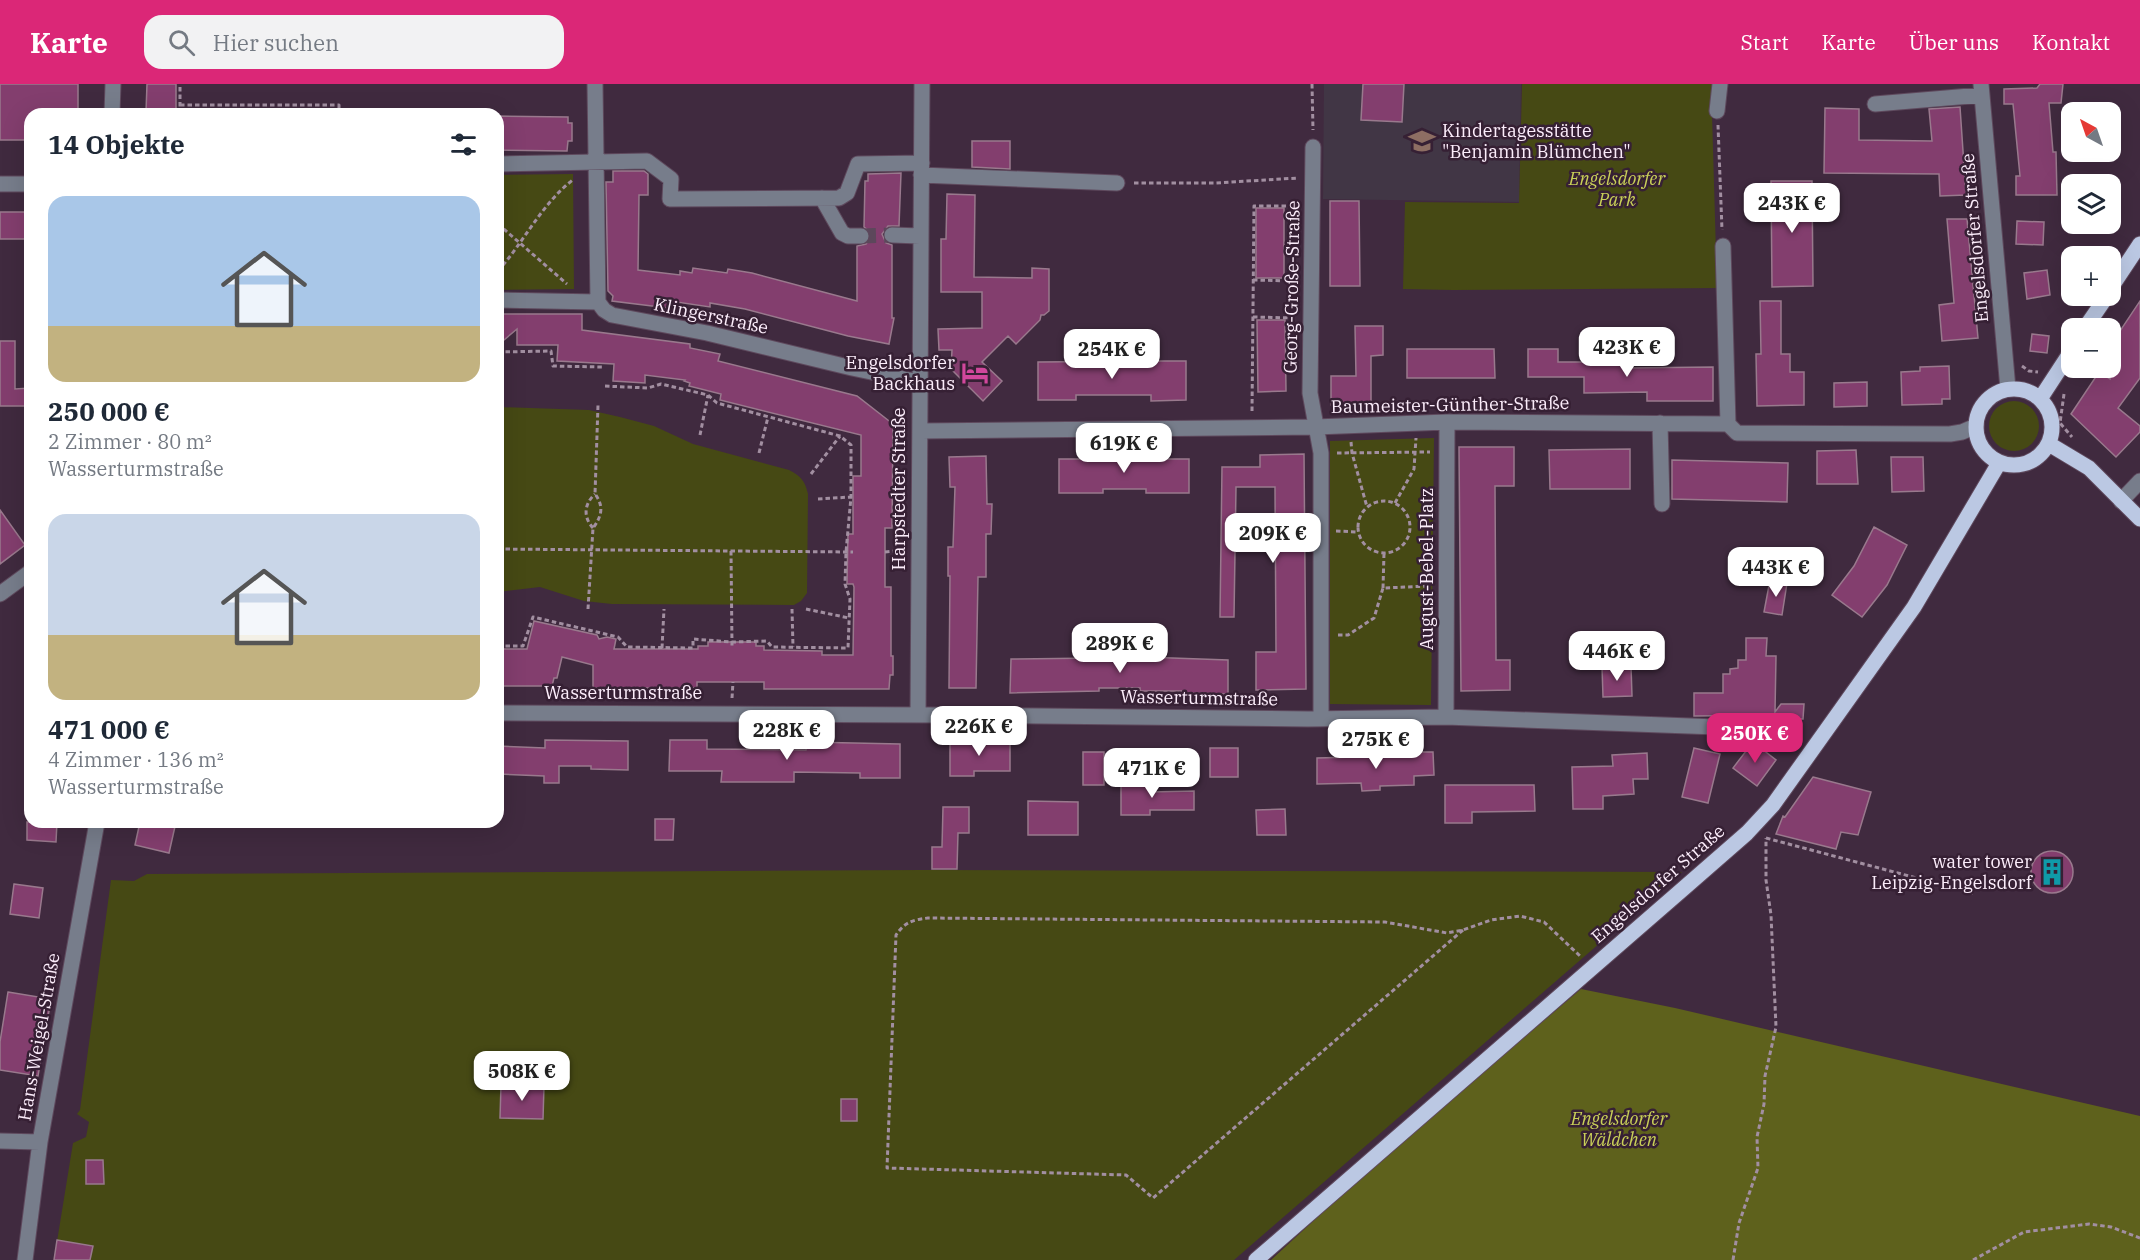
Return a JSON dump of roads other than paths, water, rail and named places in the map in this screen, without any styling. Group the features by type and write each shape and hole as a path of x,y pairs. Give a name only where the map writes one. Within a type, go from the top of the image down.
{"main road":[{"path":"2121,272 2140,244"},
{"path":"2040,399 2061,367"},
{"path":"2008,389 2019,389 2030,392 2040,399 2048,408 2052,420 2049,444 2042,453 2033,461 2011,466 1999,463 1990,457 1978,439 1976,426 1981,408 1988,399 2008,389"},
{"path":"2049,444 2089,468 2140,519"},
{"name":"Engelsdorfer Straße","path":"1256,1260 1747,833 1773,805 1914,607 1999,463"}],"street":[{"path":"112,84 112,108"},
{"path":"504,300 592,302 595,84"},
{"name":"Harpstedter Straße","path":"918,715 922,84"},
{"path":"1717,111 1720,84"},
{"path":"1875,104 1982,89"},
{"name":"Engelsdorfer Straße","path":"1982,89 2008,389"},
{"name":"Georg-Große-Straße","path":"1313,147 1310,393 1315,427"},
{"path":"504,164 595,167 646,161 671,179 670,199 838,198 847,193 858,164 1117,183"},
{"path":"0,184 24,184"},
{"path":"822,198 842,233 848,236 861,236"},
{"path":"892,235 920,236"},
{"path":"1723,246 1728,423"},
{"name":"Klingerstraße","path":"592,302 612,315 707,333 919,382"},
{"name":"Baumeister-Günther-Straße","path":"920,431 1315,427 1448,422 1728,423 1737,433 1950,434 1976,426"},
{"name":"August-Bebel-Platz","path":"1446,717 1448,422"},
{"path":"1660,423 1662,504"},
{"path":"1315,427 1320,453 1321,718"},
{"path":"2121,501 2140,481"},
{"path":"0,594 24,576"},
{"name":"Wasserturmstraße","path":"504,713 1446,717 1717,727 1783,725"},
{"name":"Hans-Weigel-Straße","path":"25,1260 40,1142 96,828"},
{"path":"0,1141 40,1142"}],"tunnel":[{"path":"861,236 892,235"}],"place":[{"name":"Kindertagesstätte \"Benjamin Blümchen\"","path":"1422,141"},
{"name":"Engelsdorfer Backhaus","path":"975,373"},
{"name":"water tower Leipzig-Engelsdorf","path":"2052,872"}],"park label":[{"name":"Engelsdorfer Park","path":"1617,190"},
{"name":"Engelsdorfer Wäldchen","path":"1619,1129"}]}
